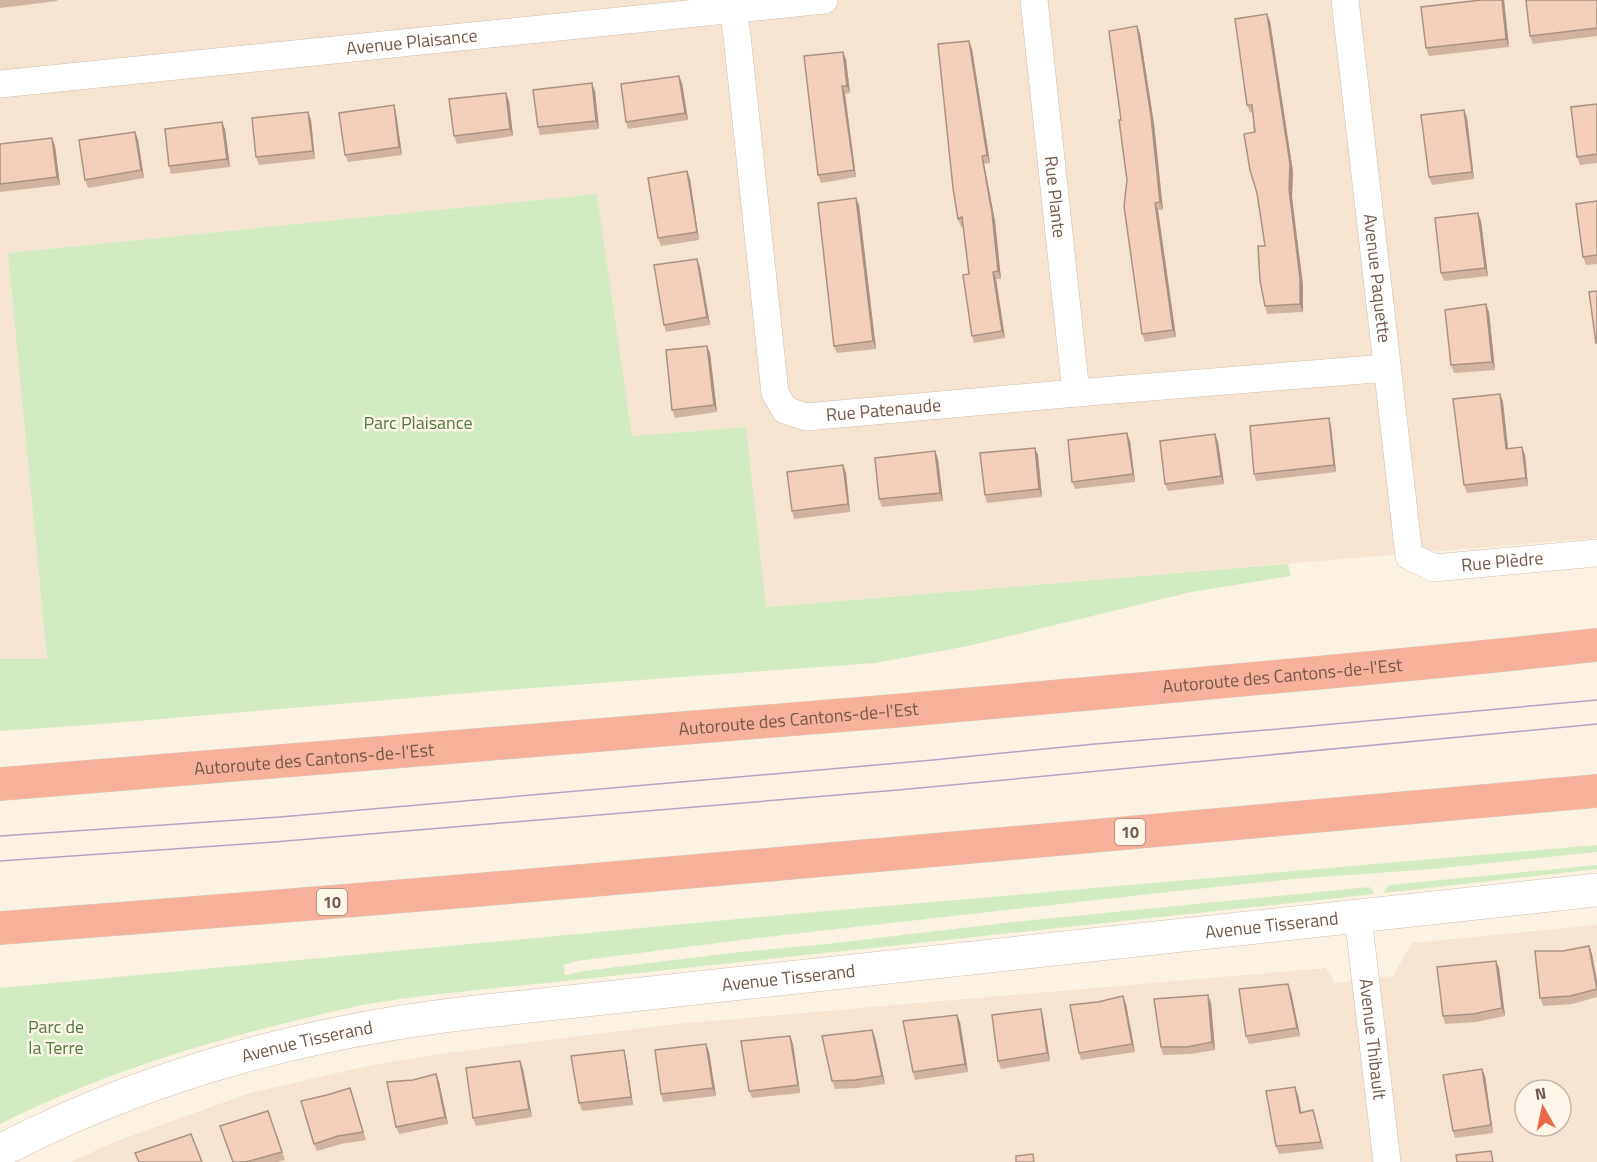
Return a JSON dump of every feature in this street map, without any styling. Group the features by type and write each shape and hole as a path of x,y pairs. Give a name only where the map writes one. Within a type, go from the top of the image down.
{"highway":[{"name":"Autoroute des Cantons-de-l'Est","path":"0,784 931,708 1597,645"},
{"name":"10","path":"0,928 221,912 1597,791"}],"street":[{"name":"Avenue Plaisance","path":"0,84 595,12 733,9 824,0"},
{"name":"Rue Plante","path":"1034,0 1076,393"},
{"name":"Avenue Paquette","path":"1345,0 1409,556"},
{"name":"Rue Patenaude","path":"733,9 775,393 785,410 806,417 1387,368"},
{"name":"Rue Plèdre","path":"1409,556 1434,568 1597,553"},
{"name":"Avenue Tisserand","path":"0,1151 96,1106 196,1070 263,1051 364,1028 465,1013 1597,890"},
{"name":"Avenue Thibault","path":"1358,916 1387,1162"}],"shaded area":[{"path":"0,0 1597,0 1597,538 765,607 746,427 632,436 597,194 9,253 47,660 0,659"},
{"path":"1597,925 1597,1162 71,1162 114,1142 250,1093 372,1065 440,1054 676,1024 1326,968 1335,983 1393,976 1412,943"}],"green space":[{"name":"Parc Plaisance","path":"597,194 632,436 746,427 766,607 1288,564 1291,576 1191,592 968,646 875,663 0,731 0,659 47,659 8,253"},
{"name":"Parc de la Terre","path":"1597,845 1597,852 1177,891 757,938 577,961 564,965 565,975 731,953 1013,922 1369,887 1374,894 463,992 362,1005 249,1032 176,1054 69,1093 0,1124 0,988 792,914"},
{"path":"1597,865 1597,869 1384,893 1390,885"}],"building":[{"path":"1481,0 1502,0 1506,39 1426,48 1421,7"},
{"path":"1526,0 1597,0 1597,28 1530,36"},
{"path":"1267,14 1290,164 1289,189 1300,278 1300,304 1265,306 1260,281 1258,246 1265,246 1257,193 1250,170 1244,134 1255,132 1252,105 1247,105 1235,19"},
{"path":"1137,26 1151,116 1160,202 1155,203 1173,330 1142,334 1124,206 1127,180 1109,31"},
{"path":"969,41 987,155 982,156 992,213 998,271 993,272 1002,331 972,336 963,275 969,274 962,217 958,219 953,188 938,44"},
{"path":"843,52 847,86 842,86 854,170 818,175 804,56"},
{"path":"679,76 685,113 626,122 621,84"},
{"path":"592,83 596,121 538,127 533,90"},
{"path":"506,93 510,129 454,136 449,99"},
{"path":"1597,104 1597,154 1577,157 1571,107"},
{"path":"394,105 399,147 345,155 339,113"},
{"path":"1464,110 1472,172 1429,177 1421,115"},
{"path":"308,112 313,151 256,157 252,118"},
{"path":"222,122 227,159 169,166 165,129"},
{"path":"135,132 141,170 85,180 79,140"},
{"path":"52,138 57,177 0,184 0,144"},
{"path":"687,171 697,232 658,238 648,178"},
{"path":"856,198 873,341 834,346 818,203"},
{"path":"1597,201 1597,255 1583,257 1576,204"},
{"path":"1478,213 1485,268 1441,273 1435,218"},
{"path":"697,259 707,317 664,325 654,265"},
{"path":"1597,291 1597,343 1596,343 1589,292"},
{"path":"1486,304 1492,362 1451,365 1445,310"},
{"path":"707,346 714,405 672,410 666,350"},
{"path":"1500,394 1506,449 1522,447 1526,478 1464,485 1453,399"},
{"path":"1329,418 1334,465 1254,474 1250,426"},
{"path":"1127,433 1133,474 1072,482 1068,440"},
{"path":"1215,434 1221,476 1165,484 1160,441"},
{"path":"1035,448 1039,489 985,495 980,453"},
{"path":"935,451 940,493 879,499 875,458"},
{"path":"843,465 848,504 792,511 787,472"},
{"path":"1589,946 1597,989 1570,996 1540,998 1535,951 1563,951"},
{"path":"1496,961 1502,1008 1473,1014 1443,1016 1437,967"},
{"path":"1288,984 1297,1028 1246,1036 1239,989"},
{"path":"1208,995 1212,1042 1187,1047 1161,1047 1154,999"},
{"path":"1123,996 1132,1044 1079,1053 1070,1005"},
{"path":"1041,1009 1047,1053 998,1061 992,1015"},
{"path":"957,1015 965,1064 913,1072 903,1021"},
{"path":"872,1030 882,1076 832,1081 822,1036"},
{"path":"790,1036 798,1085 749,1091 741,1041"},
{"path":"706,1044 713,1088 661,1094 655,1050"},
{"path":"624,1050 631,1097 579,1103 571,1056"},
{"path":"520,1061 529,1109 473,1118 466,1068"},
{"path":"1482,1069 1491,1125 1453,1131 1443,1075"},
{"path":"436,1074 445,1117 396,1127 387,1082 413,1080"},
{"path":"1295,1087 1300,1113 1313,1110 1321,1142 1276,1146 1266,1091"},
{"path":"350,1088 363,1132 338,1136 314,1144 301,1101"},
{"path":"268,1111 282,1152 246,1162 233,1162 220,1126"},
{"path":"191,1134 202,1162 139,1162 135,1153"},
{"path":"1491,1151 1493,1162 1457,1162 1456,1155"},
{"path":"1033,1154 1034,1162 1016,1162 1016,1156"}],"tram line":[{"path":"0,836 280,817 1597,700"},
{"path":"0,861 274,842 898,790 1597,724"}]}
